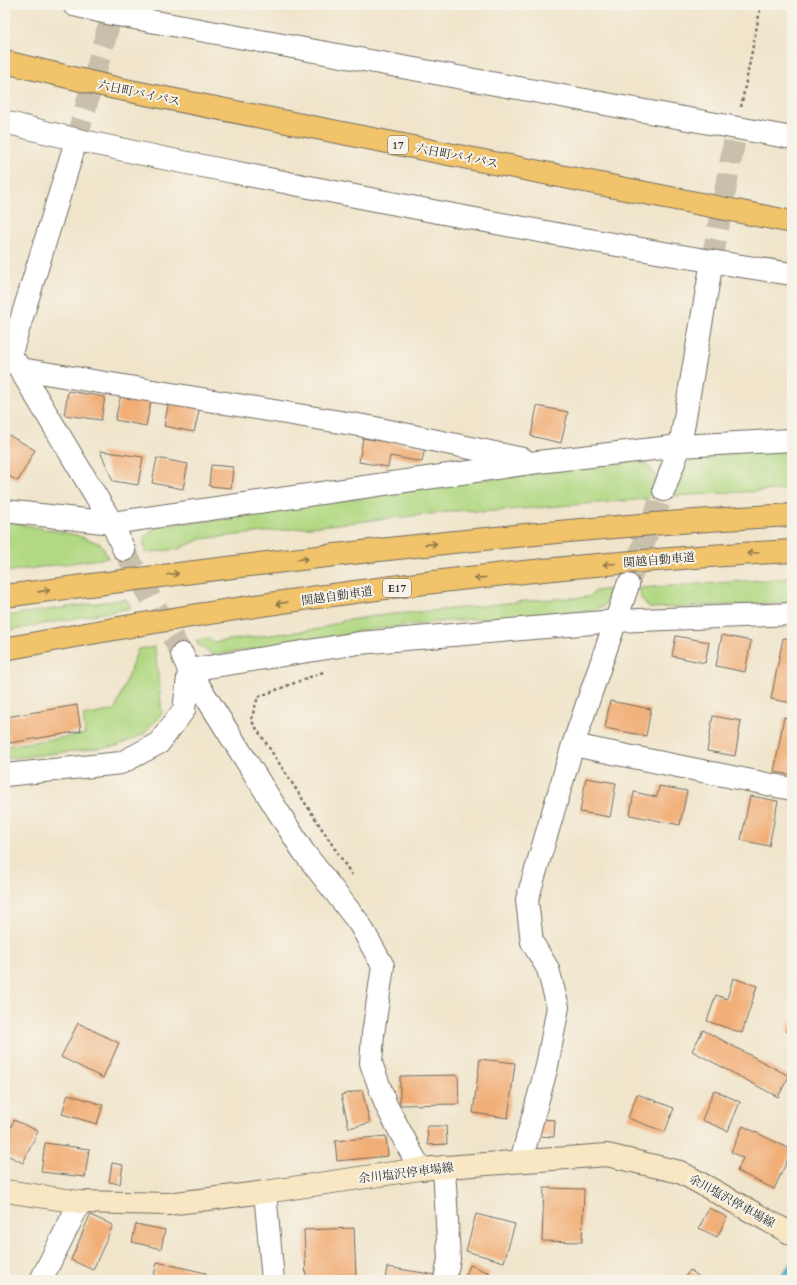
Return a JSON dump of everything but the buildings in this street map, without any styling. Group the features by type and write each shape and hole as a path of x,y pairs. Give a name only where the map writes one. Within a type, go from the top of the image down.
{"highway":[{"name":"六日町バイパス","path":"5,62 115,88 792,222"},
{"path":"5,596 333,555 533,534 721,519 792,515"},
{"name":"関越自動車道","path":"5,650 78,635 202,615 369,591 538,570 792,551"}],"main road":[{"name":"余川塩沢停車場線","path":"5,1191 80,1202 168,1204 265,1192 420,1169 606,1156 680,1172 792,1234"}],"street":[{"path":"74,5 115,10 792,138"},
{"path":"5,122 76,141 407,207 792,274"},
{"path":"76,141 12,362 112,523 124,550"},
{"path":"664,490 680,446 712,261"},
{"path":"12,362 370,427 538,462"},
{"path":"5,511 112,523 538,462 680,446 792,440"},
{"path":"520,1161 547,1066 558,1007 548,969 532,942 527,900 573,744 628,585"},
{"path":"185,662 359,644 615,621 792,614"},
{"path":"5,775 121,763 159,743 184,710 185,662"},
{"path":"185,662 303,851 359,923 383,966 373,1034 371,1063 386,1105 420,1169"},
{"path":"573,744 792,789"},
{"path":"444,1167 449,1259 445,1280"},
{"path":"265,1192 273,1280"},
{"path":"41,1280 80,1202"}],"path":[{"path":"737,127 761,5"},
{"path":"330,670 258,697 250,720 355,880"}],"green space":[{"path":"792,445 792,489 675,496 681,476 687,465 691,460 703,453"},
{"path":"641,460 651,469 655,477 655,482 648,499 483,512 466,510 201,539 179,549 145,553 144,539 156,525 209,521 506,476"},
{"path":"5,521 76,535 101,544 108,558 5,572"},
{"path":"792,578 792,603 650,608 641,599 640,588"},
{"path":"612,589 603,607 589,611 447,621 358,631 353,634 214,655 199,646 196,640 210,638 213,642 319,629 342,621 382,615 535,600 589,597 595,591"},
{"path":"126,599 131,608 5,631 5,616"},
{"path":"155,647 162,713 144,734 117,746 5,759 5,739 6,746 85,734 83,716 115,710 138,649"}],"waterway":[{"path":"781,1280 792,1266"}],"tunnel":[{"path":"76,141 112,14"},
{"path":"712,261 737,127"},
{"path":"628,585 664,490"},
{"path":"124,550 182,654"}]}
